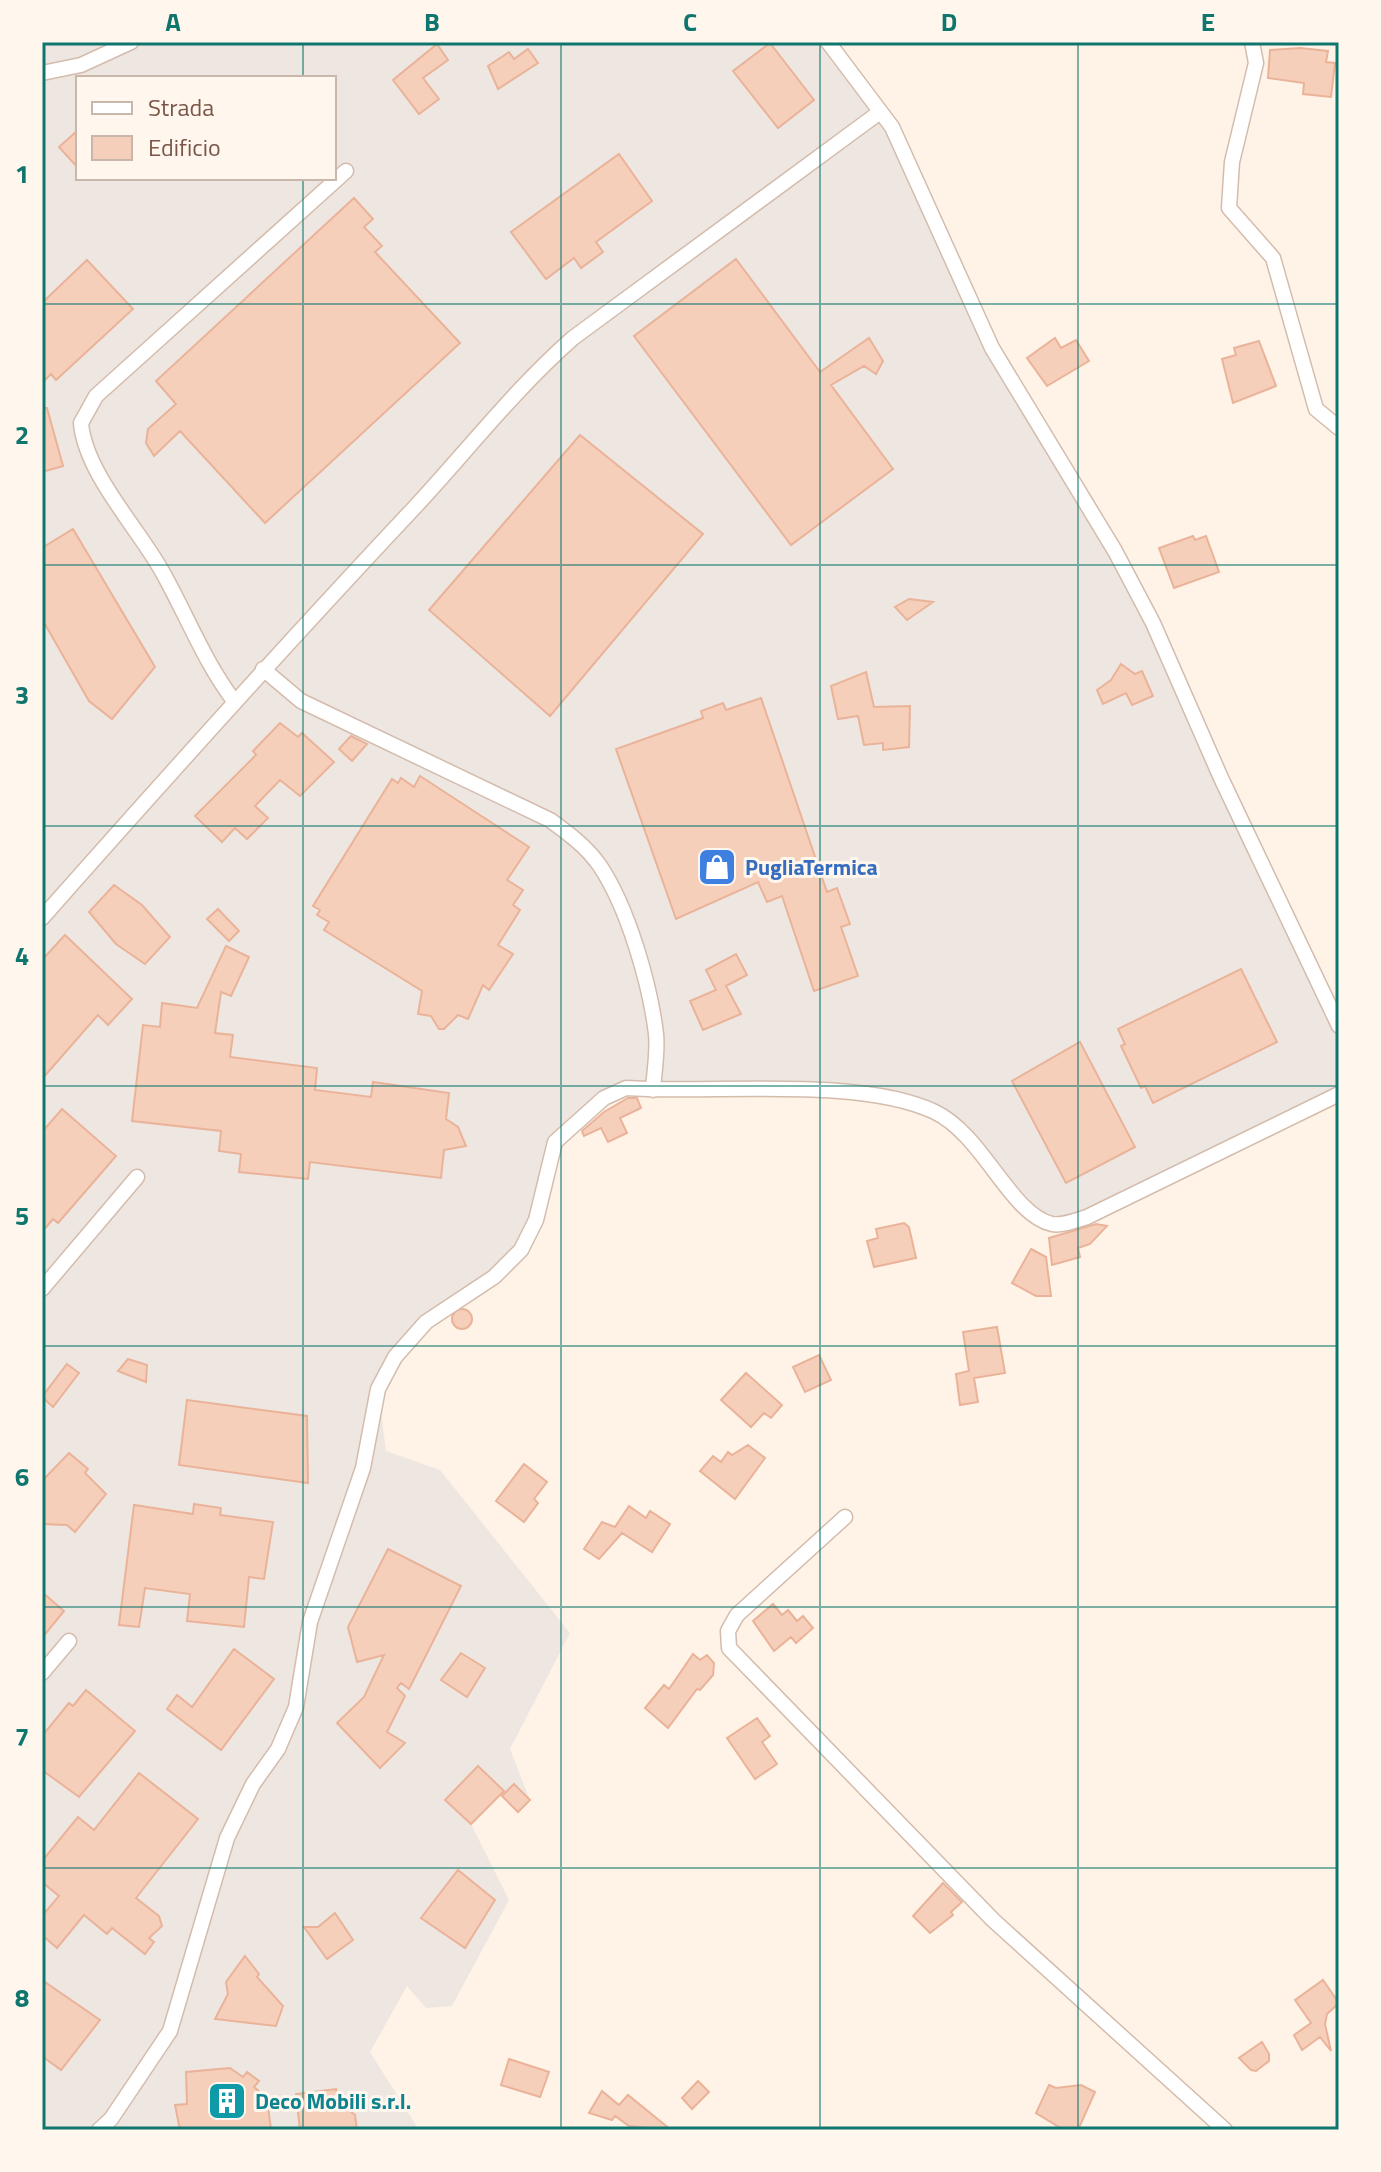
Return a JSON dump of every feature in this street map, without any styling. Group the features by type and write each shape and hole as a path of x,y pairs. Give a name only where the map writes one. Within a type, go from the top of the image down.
{"street":[{"path":"42,73 81,65 131,42"},
{"path":"828,42 892,127 992,348 1115,551 1153,623 1221,778 1339,1026"},
{"path":"1252,42 1256,63 1232,162 1229,208 1273,258 1316,409 1339,428"},
{"path":"42,918 234,701 475,442 539,368 573,338 880,112"},
{"path":"234,701 213,673 163,572 88,453 81,423 96,396 346,171"},
{"path":"263,669 301,701 550,820 599,865 618,900 639,960 657,1036 653,1090"},
{"path":"99,2130 111,2119 170,2031 227,1838 253,1784 278,1749 296,1707 310,1622 363,1468 378,1389 395,1357 426,1322 494,1277 521,1250 536,1220 555,1142 608,1094 626,1088 827,1091 902,1101 936,1113 968,1134 1031,1216 1054,1225 1087,1217 1339,1094"},
{"path":"42,1289 137,1177"},
{"path":"845,1517 737,1615 728,1631 729,1648 993,1920 1225,2130"},
{"path":"42,1673 69,1641"}],"shaded area":[{"path":"42,42 828,42 892,127 992,348 1115,551 1339,1026 1339,1094 1054,1225 1031,1216 936,1113 827,1091 626,1088 555,1142 521,1250 426,1322 378,1389 386,1451 440,1470 570,1633 510,1749 530,1800 518,1812 503,1791 471,1824 509,1900 452,2006 426,2008 407,1986 370,2052 419,2130 42,2130"}],"building":[{"path":"770,43 814,100 778,128 733,71"},
{"path":"437,44 448,60 423,78 439,99 419,114 393,80"},
{"path":"1300,48 1328,51 1326,62 1335,63 1331,97 1303,94 1304,83 1268,78 1270,50"},
{"path":"528,49 538,63 498,89 488,66 509,52 514,59"},
{"path":"76,132 76,166 59,147"},
{"path":"619,154 652,201 596,242 603,252 581,268 574,258 546,279 511,232"},
{"path":"354,198 373,219 364,227 382,246 375,252 460,343 265,523 180,431 154,456 146,443 148,429 176,404 156,381"},
{"path":"736,259 820,372 869,338 883,361 876,374 864,366 831,385 893,469 791,545 634,336"},
{"path":"87,260 133,309 56,380 51,374 42,383 42,303"},
{"path":"1055,338 1061,348 1076,340 1089,361 1047,386 1027,358"},
{"path":"1259,341 1276,386 1233,403 1222,359 1236,355 1234,348"},
{"path":"42,408 47,408 63,466 42,472"},
{"path":"580,435 703,534 550,716 429,610"},
{"path":"73,529 155,667 112,719 89,701 42,619 42,548"},
{"path":"1193,536 1195,540 1206,536 1219,572 1174,588 1159,548"},
{"path":"909,599 933,602 907,620 895,607"},
{"path":"1121,664 1135,674 1142,671 1153,696 1132,705 1126,693 1103,704 1097,690 1111,680"},
{"path":"866,672 874,707 910,706 909,747 883,750 883,743 864,745 858,716 838,719 831,686"},
{"path":"761,698 827,892 837,888 850,924 841,927 858,976 814,991 782,896 767,902 758,882 676,919 616,749 703,718 701,711 723,703 726,710"},
{"path":"280,723 298,737 302,733 334,762 300,796 280,780 255,806 268,818 247,839 235,828 222,842 195,816 256,755 253,751"},
{"path":"351,736 367,744 352,761 339,749"},
{"path":"420,776 529,847 507,880 523,890 513,905 520,910 498,945 513,954 489,990 483,985 468,1019 458,1015 444,1029 439,1029 431,1016 418,1014 422,991 324,930 329,922 317,915 320,910 313,906 392,779 398,783 401,778 414,787"},
{"path":"114,885 142,905 170,937 145,964 116,944 89,912"},
{"path":"218,909 239,931 229,941 207,919"},
{"path":"65,935 132,999 108,1025 98,1015 42,1079 42,960"},
{"path":"226,946 249,957 231,996 221,992 215,1033 233,1035 230,1057 317,1068 315,1090 371,1097 373,1082 449,1093 446,1119 458,1127 466,1146 444,1150 441,1178 310,1162 308,1179 239,1172 241,1154 219,1151 221,1131 132,1121 143,1025 160,1027 162,1003 197,1008"},
{"path":"736,954 747,975 726,986 741,1014 703,1030 690,1001 716,990 706,970"},
{"path":"1241,969 1277,1042 1153,1103 1145,1086 1141,1088 1121,1046 1125,1044 1118,1029"},
{"path":"1080,1042 1135,1147 1066,1183 1012,1081"},
{"path":"628,1098 637,1098 641,1108 620,1118 627,1133 608,1142 601,1128 584,1136 582,1131 604,1112"},
{"path":"62,1109 116,1156 58,1223 53,1219 42,1232 42,1132"},
{"path":"904,1223 909,1227 916,1258 874,1267 867,1241 878,1238 876,1229"},
{"path":"1096,1224 1107,1226 1090,1244 1078,1248 1080,1257 1052,1265 1049,1238"},
{"path":"1031,1249 1046,1257 1051,1296 1036,1296 1012,1283"},
{"path":"462,1309 469,1312 472,1319 469,1326 462,1329 455,1326 452,1319 455,1312"},
{"path":"997,1327 1005,1373 974,1378 978,1402 960,1405 956,1374 969,1371 963,1332"},
{"path":"819,1355 831,1380 805,1392 793,1367"},
{"path":"128,1359 147,1365 146,1382 118,1371"},
{"path":"67,1364 79,1373 53,1407 42,1397"},
{"path":"746,1373 782,1405 771,1418 764,1413 751,1427 721,1400"},
{"path":"187,1400 307,1416 308,1483 179,1465"},
{"path":"748,1445 765,1458 735,1499 700,1471 713,1456 721,1462 728,1452 732,1455"},
{"path":"69,1453 88,1469 85,1473 106,1494 75,1532 67,1525 42,1524 42,1481"},
{"path":"524,1464 547,1482 534,1499 538,1503 524,1522 496,1501"},
{"path":"194,1504 221,1508 220,1515 273,1522 264,1579 249,1577 244,1627 187,1621 190,1594 145,1588 139,1627 119,1625 134,1505 193,1514"},
{"path":"629,1506 646,1518 650,1511 670,1524 652,1552 622,1533 599,1559 584,1549 602,1522 615,1527"},
{"path":"388,1549 461,1586 409,1689 401,1683 397,1688 405,1696 387,1732 405,1743 380,1768 337,1723 364,1697 384,1655 357,1662 348,1627"},
{"path":"42,1592 64,1611 42,1638"},
{"path":"773,1604 782,1615 788,1610 797,1621 803,1616 813,1628 796,1643 791,1637 774,1651 753,1621"},
{"path":"234,1649 274,1679 221,1750 167,1709 177,1695 192,1707"},
{"path":"461,1653 485,1668 467,1697 441,1680"},
{"path":"693,1654 700,1660 707,1655 714,1663 713,1675 700,1690 697,1689 668,1728 645,1708 664,1685 669,1689"},
{"path":"86,1690 135,1731 79,1797 42,1770 42,1736 69,1703 73,1706"},
{"path":"757,1718 770,1736 762,1742 777,1764 755,1779 727,1738"},
{"path":"478,1766 504,1791 471,1824 445,1800"},
{"path":"139,1773 198,1819 136,1898 159,1916 162,1926 149,1938 154,1942 145,1954 112,1928 107,1934 84,1915 57,1948 42,1935 42,1916 59,1896 42,1882 42,1861 78,1817 94,1830"},
{"path":"514,1784 530,1800 518,1812 502,1796"},
{"path":"458,1870 495,1900 465,1948 421,1918"},
{"path":"943,1883 962,1902 951,1912 953,1915 930,1933 913,1916"},
{"path":"335,1913 353,1940 327,1959 304,1927 318,1927"},
{"path":"245,1956 259,1974 257,1977 283,2006 276,2026 215,2019 228,1994 226,1982"},
{"path":"42,1980 100,2020 61,2070 42,2056"},
{"path":"1323,1980 1339,2003 1327,2014 1325,2024 1331,2051 1320,2037 1302,2050 1294,2035 1311,2023 1295,2000"},
{"path":"1262,2042 1269,2054 1269,2061 1256,2071 1251,2070 1239,2058"},
{"path":"509,2059 549,2072 540,2097 501,2085"},
{"name":"Deco Mobili s.r.l.","path":"230,2068 243,2077 247,2072 259,2081 254,2087 267,2098 271,2130 180,2130 175,2105 187,2104 186,2072"},
{"path":"698,2081 709,2092 692,2109 682,2098"},
{"path":"1049,2085 1056,2088 1081,2085 1095,2092 1078,2130 1064,2130 1036,2113"},
{"path":"336,2089 338,2101 355,2115 357,2130 300,2130 296,2094"},
{"path":"602,2091 619,2105 628,2095 671,2130 629,2126 615,2116 612,2120 589,2113"}],"place":[{"name":"PugliaTermica","path":"717,867"},
{"name":"Deco Mobili s.r.l.","path":"227,2101"}]}
